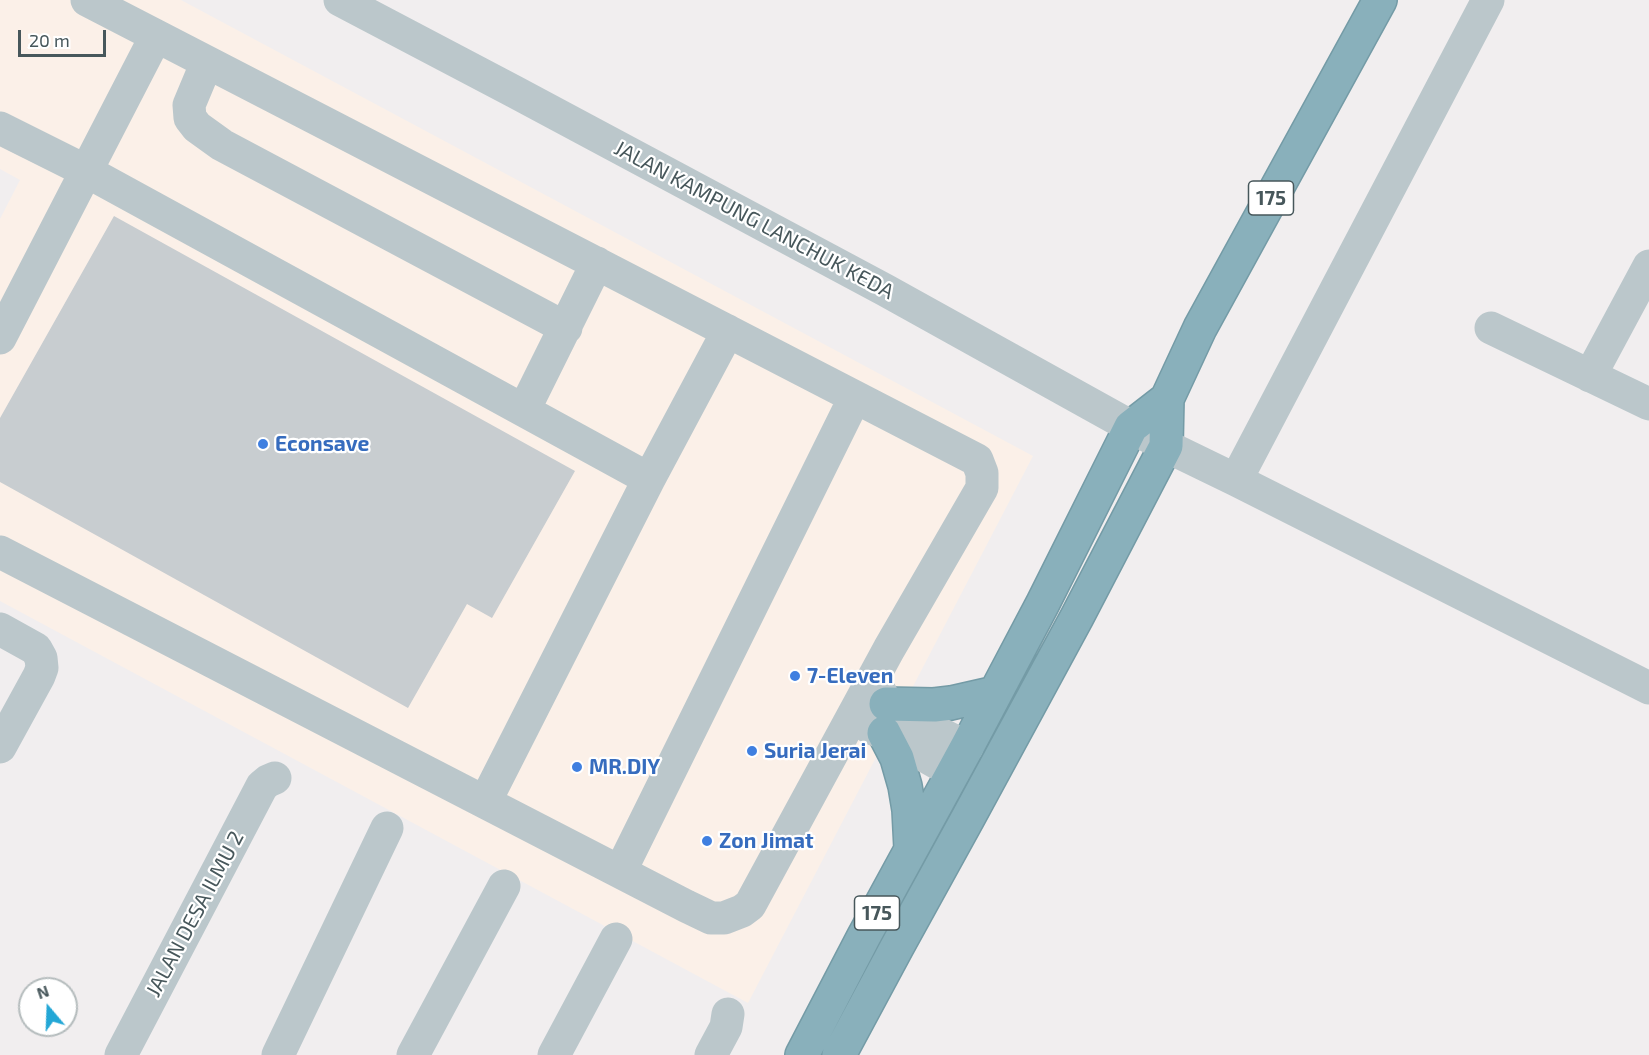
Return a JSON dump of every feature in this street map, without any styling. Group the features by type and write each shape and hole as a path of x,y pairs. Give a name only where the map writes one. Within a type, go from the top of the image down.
{"highway":[{"name":"175","path":"839,1055 1077,617 1166,446 1167,399 1200,328 1380,0"},
{"name":"175","path":"802,1055 911,849 963,761 995,693 1131,427 1167,399"},
{"path":"911,849 909,810 885,718 934,705 995,693"},
{"path":"968,818 970,785 963,761 1006,747"}],"street":[{"path":"0,552 620,872 711,918 724,918 742,911 750,905 756,895 877,670 982,488 982,473 977,460 87,0"},
{"name":"JALAN KAMPUNG LANCHUK KEDA","path":"340,0 885,290 1166,446 1649,688"},
{"path":"1236,480 1488,0"},
{"path":"0,338 156,36"},
{"path":"207,62 189,105 190,118 196,127 222,145 566,328"},
{"path":"0,128 86,171 649,479"},
{"path":"524,410 597,263"},
{"path":"1590,376 1649,266"},
{"path":"1491,328 1649,404"},
{"path":"485,802 649,479 728,331"},
{"path":"620,872 855,397"},
{"path":"0,629 31,645 41,658 42,668 0,747"},
{"path":"877,670 885,718"},
{"path":"834,750 860,729 875,729 885,718 898,713 963,761"},
{"name":"JALAN DESA ILMU 2","path":"122,1055 261,786 275,778"},
{"path":"278,1055 387,828"},
{"path":"413,1055 504,886"},
{"path":"554,1055 616,939"},
{"path":"711,1055 726,1027 728,1014"}],"shaded area":[{"path":"0,0 181,0 1033,456 748,1003 0,601 0,219 20,180 0,169"}],"building":[{"name":"Econsave","path":"114,216 575,471 492,618 467,604 408,708 0,482 0,418"}],"place":[{"name":"Econsave","path":"263,444"},
{"name":"7-Eleven","path":"795,676"},
{"name":"Suria Jerai","path":"752,751"},
{"name":"MR.DIY","path":"577,767"},
{"name":"Zon Jimat","path":"707,841"}]}
